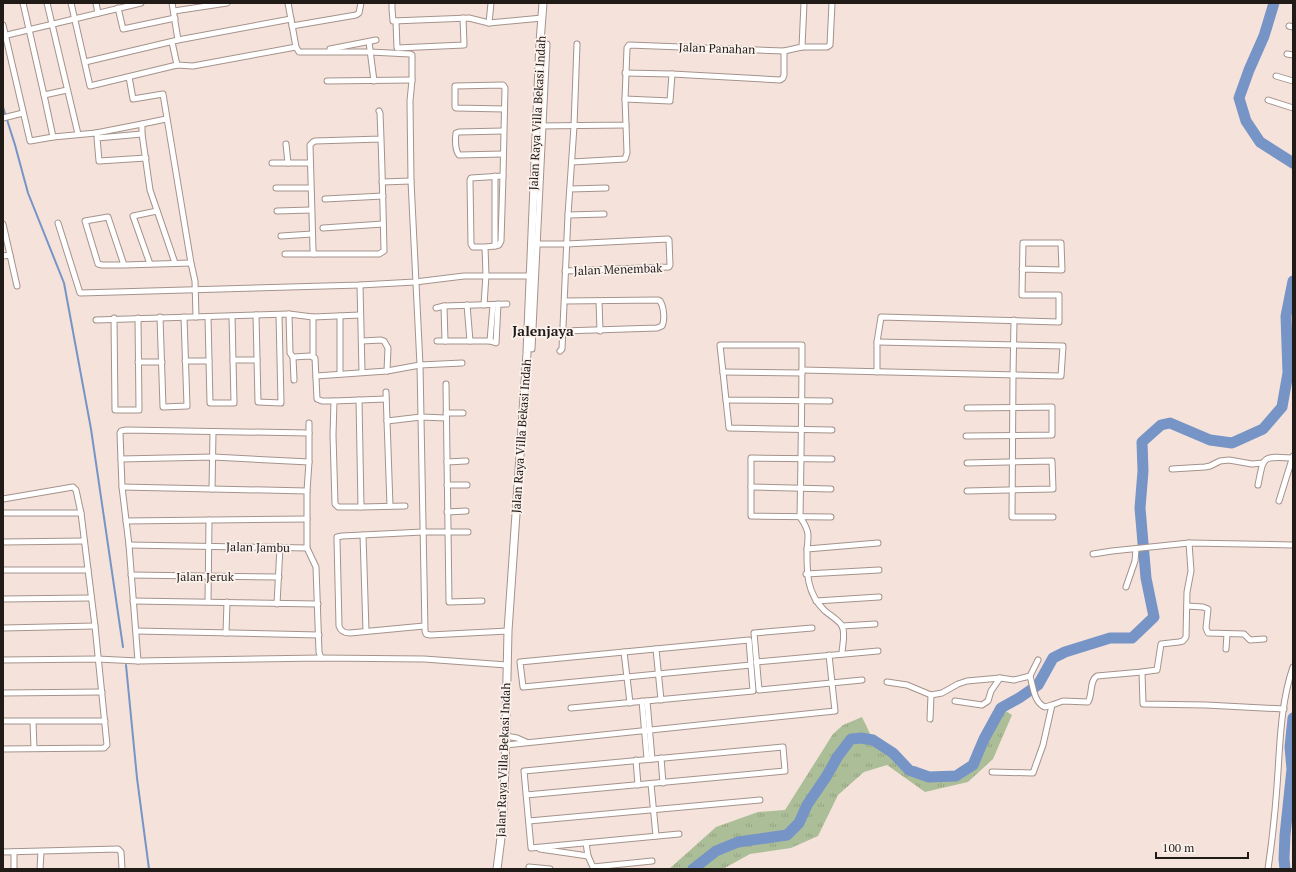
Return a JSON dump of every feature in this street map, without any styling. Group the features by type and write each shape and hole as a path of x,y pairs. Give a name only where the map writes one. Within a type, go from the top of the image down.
{"main road":[{"name":"Jalan Raya Villa Bekasi Indah","path":"497,869 502,830 506,745 508,631 527,353 530,276 534,244 540,126 543,3"}],"street":[{"path":"22,3 53,136"},
{"path":"47,3 78,134"},
{"path":"71,3 90,86 177,65 193,66 296,47"},
{"path":"96,3 98,13"},
{"path":"4,36 142,3"},
{"path":"172,3 178,40"},
{"path":"174,11 227,3"},
{"path":"288,3 296,47 297,51 300,53 370,52 412,55 410,101 411,182 420,365 425,633 428,635 508,631"},
{"path":"292,26 356,15 359,13 361,3"},
{"path":"392,3 393,21 469,18 489,23 542,18"},
{"path":"489,23 491,3"},
{"path":"802,47 804,3"},
{"name":"Jalan Panahan","path":"625,73 627,48 630,45 784,51 802,47 829,46 832,3"},
{"path":"118,8 123,29 175,18"},
{"path":"396,21 396,48 464,45 463,18"},
{"path":"85,62 178,40 291,19"},
{"path":"3,25 4,36 30,141 53,136 78,134 97,136 142,134"},
{"path":"319,52 376,40"},
{"path":"172,42 177,65"},
{"path":"369,42 374,81"},
{"path":"547,44 540,126 626,125"},
{"path":"560,351 562,349 565,301 565,271 574,126 577,44"},
{"path":"572,162 625,160 627,154 625,73 780,80 784,75 784,51"},
{"path":"1286,54 1293,55"},
{"path":"625,99 670,101 672,74"},
{"path":"1276,76 1293,81"},
{"path":"129,77 133,99 163,94 166,119 195,282 196,317"},
{"path":"327,81 412,80"},
{"path":"503,176 471,178 470,180 471,244 473,248 499,245 501,241 503,176 503,131 505,88 503,85 455,86 456,108 504,109"},
{"path":"44,95 67,90"},
{"path":"1268,100 1293,108"},
{"path":"285,254 379,254 384,251 379,111"},
{"path":"5,118 23,113"},
{"path":"97,136 166,119"},
{"path":"142,124 142,134 150,190 175,263"},
{"path":"503,131 459,132 456,133 455,136 457,152 459,155 503,154"},
{"path":"97,136 99,161 146,158"},
{"path":"314,254 310,188 310,145 312,142 381,139"},
{"path":"286,144 288,163"},
{"path":"272,163 310,162"},
{"path":"495,176 495,246"},
{"path":"382,182 411,182"},
{"path":"276,188 310,188"},
{"path":"570,189 606,188"},
{"path":"325,199 382,196"},
{"path":"277,211 311,210"},
{"path":"150,264 133,216 157,211"},
{"path":"568,215 604,214"},
{"path":"124,265 108,217 85,220 98,264 102,266 191,262"},
{"path":"58,223 80,293 360,285 415,282 486,275 530,276"},
{"path":"3,224 17,286"},
{"path":"323,228 383,224"},
{"path":"281,236 312,234"},
{"name":"Jalan Menembak","path":"565,271 670,267 668,239 567,244"},
{"path":"877,372 877,342 881,316 1059,322 1060,295 1022,295 1022,269 1023,243 1061,243 1062,270 1022,269"},
{"path":"532,349 534,244 567,244"},
{"path":"484,305 486,275 485,247"},
{"path":"3,256 10,255"},
{"path":"360,285 362,372"},
{"path":"563,332 657,328 662,326 663,322 662,304 660,301 565,301"},
{"path":"598,301 600,331"},
{"path":"436,308 444,306 507,304"},
{"path":"467,305 470,341"},
{"path":"437,341 490,341 496,305"},
{"path":"444,306 445,341"},
{"path":"96,320 114,318 256,316 289,314 313,317 360,316"},
{"path":"289,314 290,353 293,356 294,380"},
{"path":"256,316 258,402 281,403 279,315"},
{"path":"208,317 210,404 234,403 232,316"},
{"path":"340,316 340,374"},
{"path":"160,318 163,407 186,406 184,317"},
{"path":"313,317 313,357 315,360 317,399 322,401 386,399"},
{"path":"114,318 115,410 139,410 138,318"},
{"path":"1014,320 1012,517 1052,517"},
{"path":"362,341 381,340 387,344 387,371"},
{"path":"723,372 877,372 1061,376 1063,346 877,342"},
{"path":"832,430 802,429 729,428 720,345 802,345 802,372 802,401 802,429 802,458 800,517 807,528 809,536 806,574 816,601 842,626 844,633 842,654"},
{"path":"293,356 313,357"},
{"path":"233,360 257,360"},
{"path":"185,361 209,361"},
{"path":"138,362 162,362"},
{"path":"316,376 387,371 420,365 462,363"},
{"path":"446,384 449,602 482,601"},
{"path":"386,392 390,506"},
{"path":"359,400 360,507"},
{"path":"726,400 830,401"},
{"path":"334,401 333,435 335,504 338,507 404,506"},
{"path":"966,436 1052,435 1052,407 967,408"},
{"path":"387,421 463,413"},
{"path":"309,423 307,548 316,567 319,652 321,658"},
{"path":"138,661 129,545 122,487 120,433 123,430 309,433"},
{"path":"212,489 213,432"},
{"path":"1258,485 1262,463 1266,458 1272,456 1292,456 1279,501"},
{"path":"121,459 213,457 309,462"},
{"path":"831,517 751,516 751,458 832,459"},
{"path":"1172,469 1205,467 1210,466 1220,460 1252,464 1262,463"},
{"path":"447,462 466,461"},
{"path":"967,463 1052,461 1053,489 968,491"},
{"path":"447,485 467,485"},
{"path":"751,486 832,489"},
{"path":"122,487 307,490"},
{"path":"3,499 74,488 77,492 88,570 107,744 105,748 3,749"},
{"path":"447,512 466,511"},
{"path":"3,513 81,514"},
{"path":"126,521 307,519"},
{"path":"208,602 209,520"},
{"path":"424,626 347,633 340,629 337,537 423,532 468,532"},
{"path":"363,535 366,631"},
{"path":"3,542 84,541"},
{"path":"1038,660 1031,679 1037,700 1042,706 1045,707 1063,701 1088,702 1090,699 1092,682 1094,678 1098,676 1157,670 1161,644 1179,642 1186,637 1187,592 1191,571 1189,542"},
{"path":"1093,554 1189,542 1293,545"},
{"path":"807,549 878,543"},
{"name":"Jalan Jambu","path":"129,545 307,548"},
{"path":"277,604 280,547"},
{"path":"1126,587 1138,549"},
{"path":"3,570 88,570"},
{"path":"806,574 879,570"},
{"name":"Jalan Jeruk","path":"131,575 279,577"},
{"path":"816,601 879,597"},
{"path":"3,599 91,598"},
{"path":"133,601 318,604"},
{"path":"226,633 227,602"},
{"path":"1187,606 1203,607 1208,610 1206,628 1208,633 1244,634 1250,640 1264,639"},
{"path":"842,626 875,624"},
{"path":"3,628 94,626"},
{"path":"812,628 754,633 759,690 862,680"},
{"path":"136,631 319,635"},
{"path":"1226,649 1228,634"},
{"path":"571,708 753,691 751,666 748,640 520,662 523,687 751,666"},
{"path":"656,649 661,700"},
{"path":"756,662 878,651"},
{"path":"624,652 630,702"},
{"path":"506,745 835,711 829,655"},
{"path":"3,660 97,659 138,661 321,658 424,659 507,665"},
{"path":"1268,869 1277,788 1281,732 1286,695 1293,667"},
{"path":"1142,672 1143,704 1206,705 1284,709"},
{"path":"887,682 907,685 932,695 942,693 964,682 1000,678 1014,680 1031,679"},
{"path":"955,701 982,704 986,703 991,691 1000,678"},
{"path":"3,693 102,692"},
{"path":"930,719 932,695"},
{"path":"644,701 650,759"},
{"path":"992,772 1034,772 1043,745 1052,705"},
{"path":"3,722 105,721"},
{"path":"33,722 34,748"},
{"path":"506,736 517,738 526,742"},
{"path":"526,795 785,771 782,747 524,771 526,795 529,821 531,848"},
{"path":"661,758 663,782"},
{"path":"636,760 638,785"},
{"path":"651,784 656,836"},
{"path":"529,821 760,800"},
{"path":"531,848 679,834"},
{"path":"586,842 588,856 593,867 607,868 652,861"},
{"path":"531,848 588,856"},
{"path":"3,852 118,849 121,852 122,869"},
{"path":"14,852 14,869"},
{"path":"40,869 41,852"},
{"path":"621,869 625,864"},
{"path":"528,869 529,867 550,869"}],"green space":[{"path":"1001,708 1012,715 993,759 968,782 925,792 887,765 864,772 838,795 818,836 791,848 750,854 723,869 669,869 716,827 758,812 785,810 833,734 843,725 862,717 873,740 893,753 909,770 929,777 956,776 973,765"}],"waterway":[{"path":"1274,3 1264,36 1239,98 1246,121 1260,142 1293,163"},
{"path":"3,107 28,193 64,283 91,429 123,647"},
{"path":"693,869 716,851 738,842 787,835 799,823 807,805 838,756 851,739 861,738 873,740 893,753 909,770 929,777 956,776 973,765 984,739 1001,708 1038,685 1053,658 1065,652 1110,638 1132,638 1154,617 1146,578 1140,508 1143,471 1142,442 1161,425 1170,423 1210,440 1232,443 1263,429 1282,407 1288,373 1286,316 1293,281"},
{"path":"126,665 137,778 149,869"},
{"path":"1285,869 1285,835 1292,769 1290,747 1293,718"}],"district":[{"name":"Jalenjaya","path":"543,330"}]}
